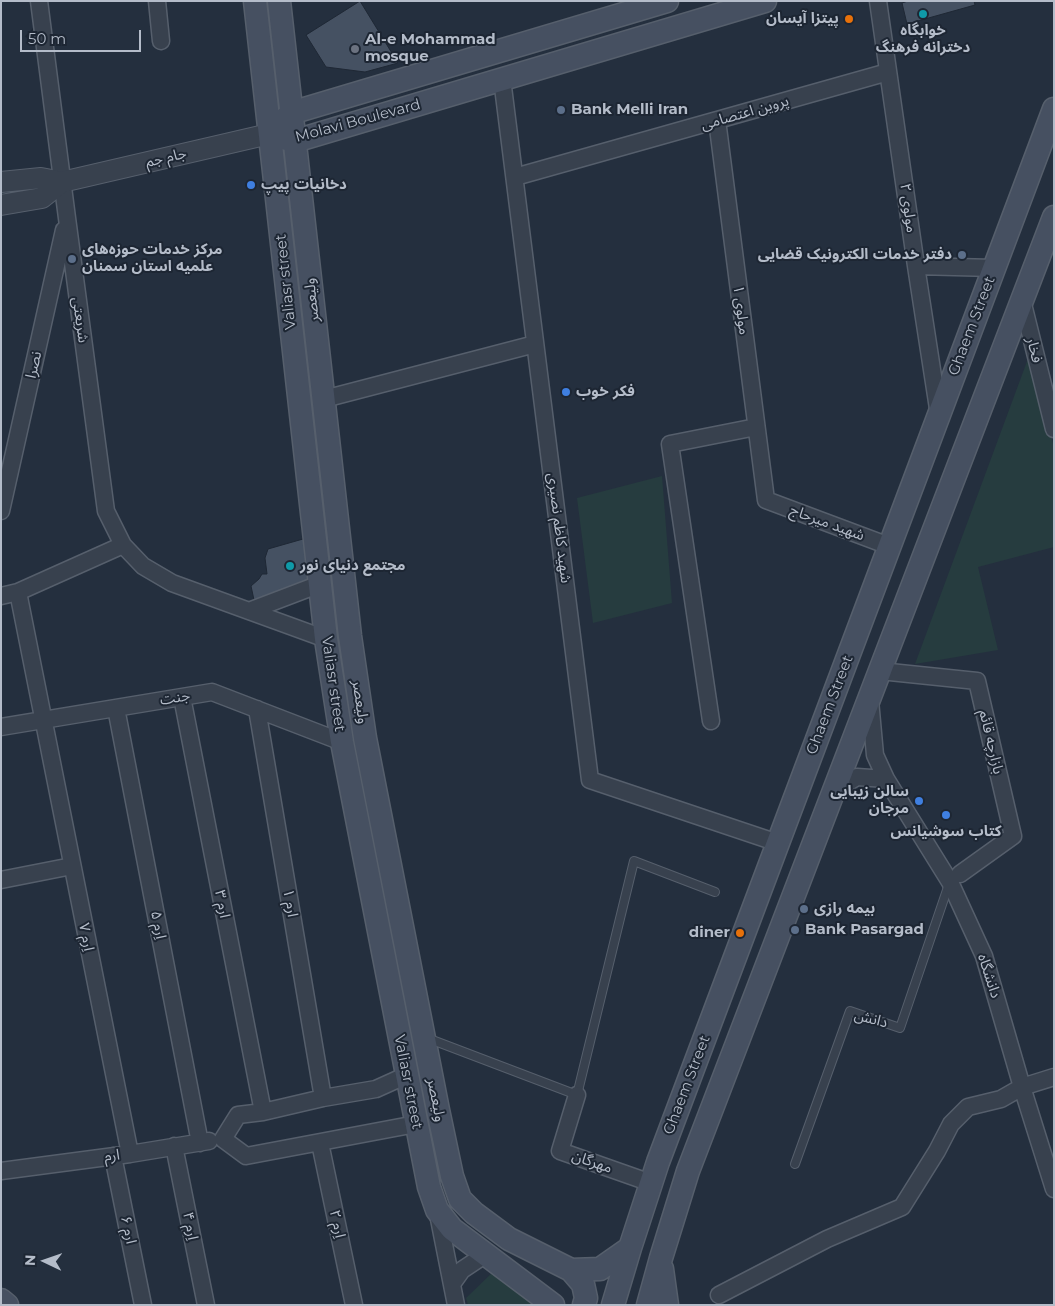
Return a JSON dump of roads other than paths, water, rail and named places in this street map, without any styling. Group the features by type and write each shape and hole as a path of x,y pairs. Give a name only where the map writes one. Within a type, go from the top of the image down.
{"main road":[{"name":"Valiasr street","path":"255,1 326,639 342,742 429,1187 437,1210 452,1229 554,1305"},
{"name":"ولیعصر","path":"279,1 350,636 365,738 452,1176 460,1199 474,1213 509,1239 571,1270 600,1269 630,1248"},
{"name":"Molavi Boulevard","path":"667,1 291,113 270,134 295,141 502,79 716,8 765,1"},
{"name":"Ghaem Street","path":"613,1305 651,1183 1054,109"},
{"path":"648,1305 688,1171 1054,216"},
{"path":"320,584 344,580"},
{"path":"326,639 350,636"},
{"path":"661,1258 667,1305"},
{"path":"571,1270 583,1284 586,1298 584,1305"},
{"path":"1,1300 7,1305"}],"street":[{"name":"شریعتی","path":"39,1 106,511 123,545 143,566 172,583 326,639"},
{"path":"157,1 161,41"},
{"name":"مولوی ۲","path":"878,1 939,415"},
{"name":"پروین اعتصامی","path":"515,177 888,72"},
{"name":"شهید کاظم نصیری","path":"502,79 590,780 778,843"},
{"name":"مولوی ۱","path":"717,120 766,500"},
{"name":"جام جم","path":"1,182 41,178 62,182 270,134"},
{"name":"جام جم","path":"1,205 42,198 62,182"},
{"name":"نصرا","path":"1,511 7,457 67,218"},
{"path":"916,266 994,268"},
{"name":"فخار","path":"1022,300 1054,428"},
{"path":"324,399 536,344"},
{"path":"711,721 670,444 756,428"},
{"name":"شهید میرحاج","path":"766,500 889,546"},
{"path":"1,596 18,592 123,545"},
{"path":"249,611 320,584"},
{"name":"اِرم ۷","path":"18,592 130,1154"},
{"name":"بازارچه قائم","path":"880,671 977,680 1013,836 955,878"},
{"name":"جنت","path":"1,727 212,692 342,742"},
{"name":"ارم ۳","path":"182,697 263,1112"},
{"name":"دانشگاه","path":"870,697 875,755 886,779 955,878 984,956 1054,1189"},
{"name":"اِرم ۵","path":"116,708 200,1143"},
{"name":"ارم ۱","path":"257,709 323,1098"},
{"path":"834,791 857,777 886,779"},
{"path":"1,880 72,866"},
{"path":"407,1075 376,1089 323,1098 263,1112 238,1115 223,1139 246,1156 416,1124"},
{"path":"719,1295 827,1239 902,1207 951,1124 968,1107 1001,1098 1022,1087 1054,1077"},
{"name":"مهرگان","path":"576,1095 560,1151 651,1183"},
{"name":"ارم","path":"2,1169 130,1154 223,1139"},
{"name":"اِرم ۲","path":"320,1143 354,1305"},
{"name":"اِرم ۴","path":"174,1146 206,1305"},
{"name":"ارم ۶","path":"112,1156 143,1305"},
{"path":"437,1210 456,1305"},
{"path":"452,1284 462,1270 486,1254"}],"lane":[{"path":"424,1037 576,1095 634,861 715,892"},
{"name":"دانش","path":"795,1164 850,1011 900,1028 955,878"}],"place":[{"name":"خوابگاه دخترانه فرهنگ","path":"923,14"},
{"name":"پیتزا آیسان","path":"849,19"},
{"name":"Al-e Mohammad mosque","path":"355,49"},
{"name":"Bank Melli Iran","path":"561,110"},
{"name":"دخانیات پیپ","path":"251,185"},
{"name":"دفتر خدمات الکترونیک قضایی","path":"962,255"},
{"name":"مرکز خدمات حوزه‌های علمیه استان سمنان","path":"72,259"},
{"name":"فکر خوب","path":"566,392"},
{"name":"مجتمع دنیای نور","path":"290,566"},
{"name":"سالن زیبایی مرجان","path":"919,801"},
{"name":"کتاب سوشیانس","path":"946,815"},
{"name":"بیمه رازی","path":"804,909"},
{"name":"Bank Pasargad","path":"795,930"},
{"name":"diner","path":"740,933"}]}
